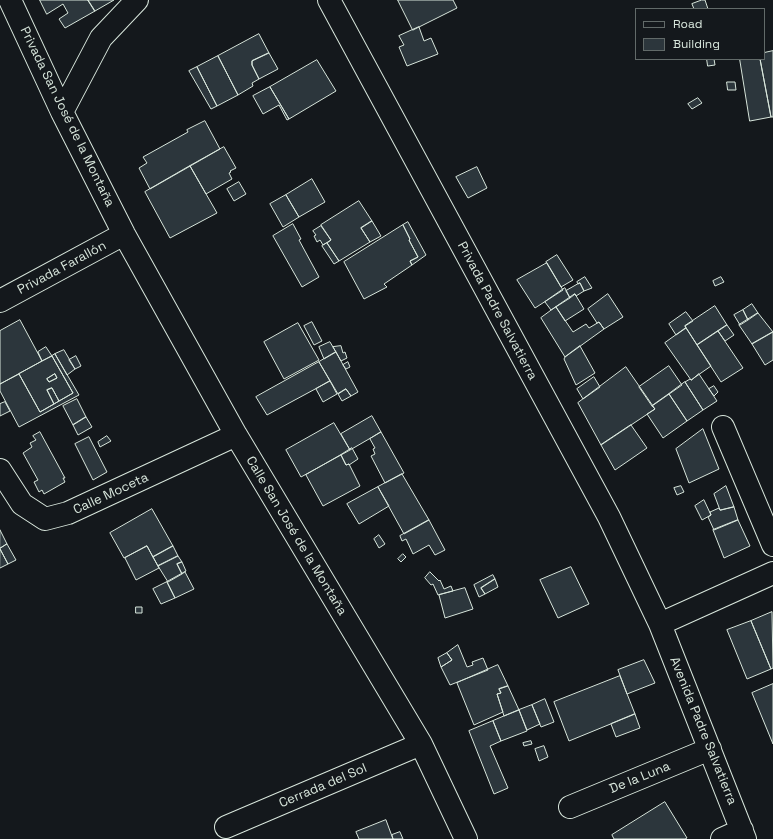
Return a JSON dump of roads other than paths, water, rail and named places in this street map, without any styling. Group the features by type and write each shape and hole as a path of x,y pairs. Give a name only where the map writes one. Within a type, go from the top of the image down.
{"street":[{"name":"Privada San José de la Montaña","path":"10,0 62,112 124,234"},
{"path":"62,112 101,38 137,0"},
{"name":"Privada Padre Salvatierra","path":"329,0 608,517 660,624"},
{"name":"Privada Farallón","path":"0,301 124,234"},
{"name":"Calle San José de la Montaña","path":"124,234 236,435 421,744 466,839"},
{"path":"723,427 773,545"},
{"name":"Calle Moceta","path":"0,470 22,504 45,518 68,514 236,435"},
{"path":"660,624 773,573"},
{"name":"Avenida Padre Salvatierra","path":"660,624 744,834"},
{"name":"Cerrada del Sol","path":"226,827 421,744"},
{"name":"De la Luna","path":"570,807 710,749"},
{"path":"722,839 744,834"}]}
